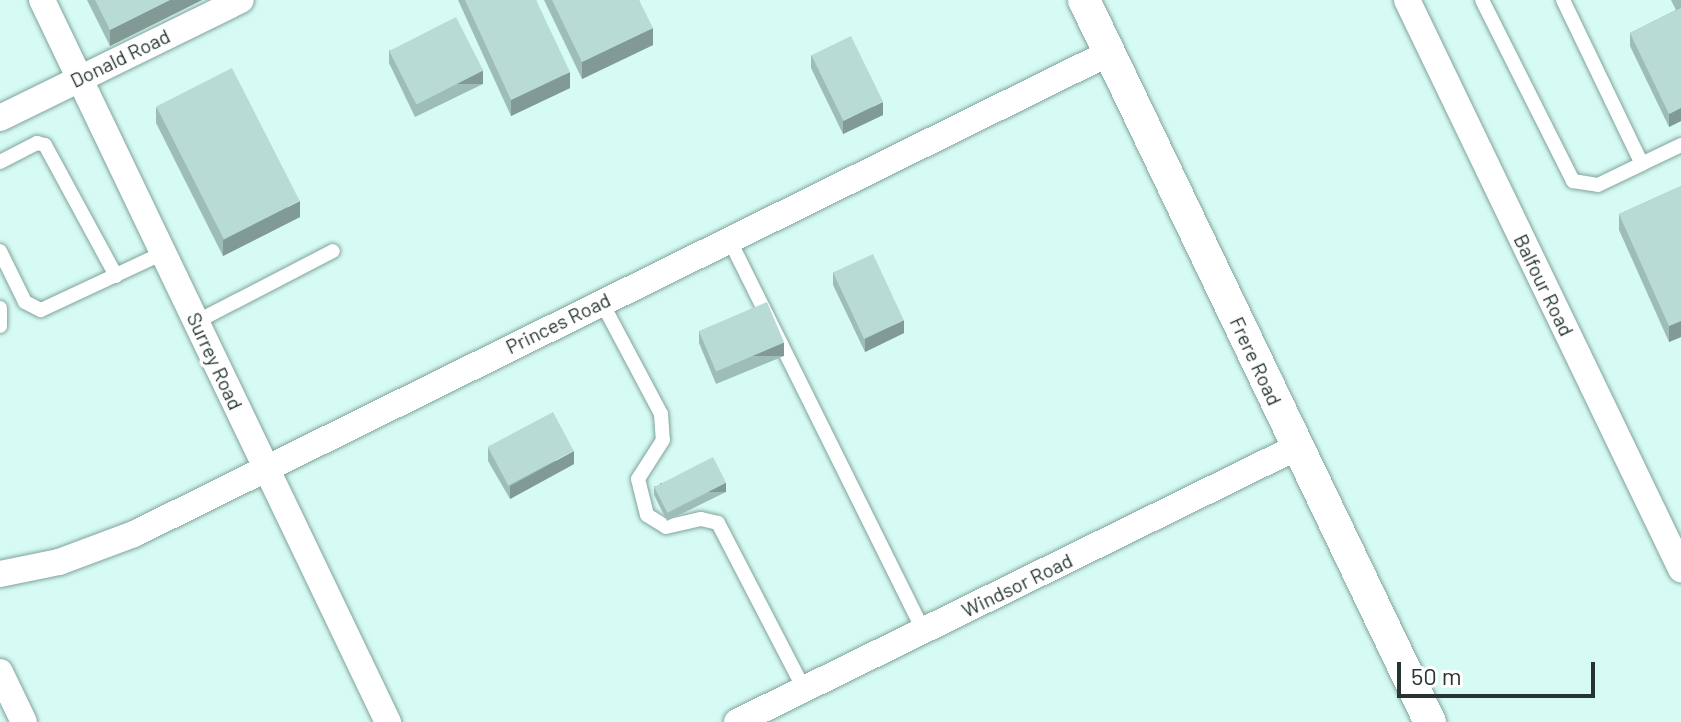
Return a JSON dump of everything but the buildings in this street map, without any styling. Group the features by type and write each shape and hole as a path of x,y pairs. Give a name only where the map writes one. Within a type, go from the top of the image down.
{"street":[{"name":"Surrey Road","path":"42,0 388,722"},
{"name":"Donald Road","path":"0,118 241,0"},
{"name":"Frere Road","path":"1084,0 1430,722"},
{"name":"Balfour Road","path":"1407,0 1681,567"},
{"name":"Princes Road","path":"0,574 59,562 134,534 264,467 1109,53"},
{"name":"Windsor Road","path":"737,722 1297,447"},
{"path":"0,672 24,722"}],"lane":[{"path":"1482,0 1567,176 1582,186 1598,185 1681,145"},
{"path":"1563,0 1642,164"},
{"path":"0,162 37,143 45,145 116,276"},
{"path":"729,239 924,631"},
{"path":"0,251 25,302 41,310 163,253"},
{"path":"196,322 333,251"},
{"path":"601,301 661,414 663,440 638,479 647,515 666,527 701,519 718,523 804,689"},
{"path":"0,308 0,326"}]}
